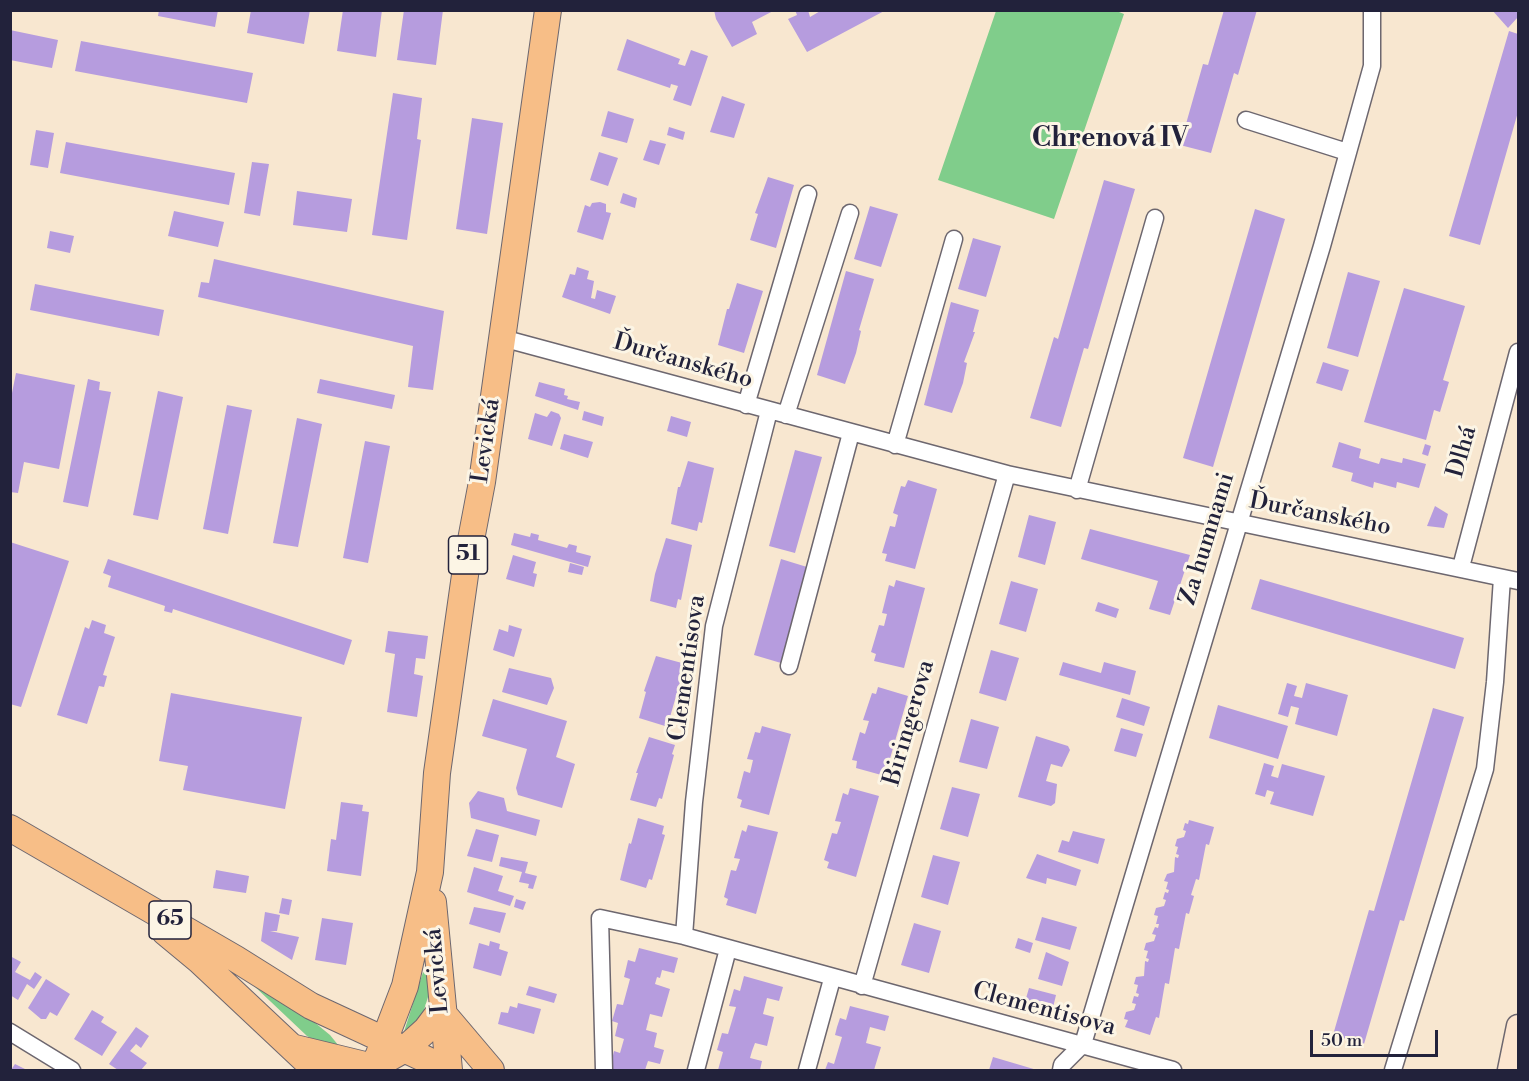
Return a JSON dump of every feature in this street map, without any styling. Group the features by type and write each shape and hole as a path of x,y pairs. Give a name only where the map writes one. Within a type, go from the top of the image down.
{"main road":[{"name":"Levická","path":"395,1044 430,872 437,773 548,10"},
{"name":"65","path":"10,828 236,959 311,1006 449,1070"},
{"name":"Levická","path":"430,872 441,1010 449,1070"},
{"name":"65","path":"104,882 200,961 316,1071"},
{"name":"65","path":"311,1006 374,1069"},
{"name":"51","path":"374,1069 395,1044 426,1030 441,1010"},
{"path":"441,1010 491,1071"},
{"path":"292,1048 374,1069"}],"street":[{"name":"Za humnami","path":"1061,1071 1062,1065 1083,1044 1240,523 1372,66 1372,10"},
{"path":"1246,120 1347,152"},
{"path":"746,405 808,194"},
{"path":"786,415 850,213"},
{"path":"1077,490 1155,218"},
{"path":"895,445 954,239"},
{"name":"Ďurčanského","path":"502,338 1007,474 1461,567 1510,580"},
{"name":"Dlhá","path":"1461,567 1518,352"},
{"name":"Clementisova","path":"684,936 694,802 714,626 769,411"},
{"path":"789,666 851,433"},
{"name":"Biringerova","path":"861,986 1007,474"},
{"path":"1393,1071 1485,769 1510,580"},
{"name":"Clementisova","path":"604,1071 600,918 684,936 832,979 1083,1044 1173,1071"},
{"path":"696,1071 728,949"},
{"path":"807,1071 832,979"},
{"path":"1509,1071 1518,1026"},
{"path":"10,1032 72,1071"}],"green space":[{"path":"1114,10 1124,14 1054,219 938,180 996,11"},
{"path":"423,972 429,974 428,997 420,1023 403,1035"},
{"path":"252,984 308,1017 330,1035 343,1051 330,1049 307,1036"}],"building":[{"path":"159,10 218,10 215,27 158,16"},
{"path":"251,10 310,10 304,44 247,33"},
{"path":"343,10 382,10 376,57 337,51"},
{"path":"404,10 443,10 436,65 397,60"},
{"path":"714,10 775,10 752,22 757,34 732,47 716,19"},
{"path":"795,10 808,10 810,17 822,10 886,10 807,52 788,19 797,15"},
{"path":"1224,10 1257,10 1238,75 1234,73 1211,153 1180,145 1203,64 1208,65"},
{"path":"1492,10 1518,10 1518,17 1508,28"},
{"path":"10,30 58,40 52,68 10,60"},
{"path":"1509,31 1518,34 1518,112 1480,245 1449,236"},
{"path":"627,39 680,59 678,64 685,66 691,50 708,56 691,106 673,100 678,86 671,84 670,88 617,70"},
{"path":"81,41 253,73 247,103 75,71"},
{"path":"393,93 422,98 417,139 421,140 407,240 372,235"},
{"path":"722,96 745,104 734,138 710,132"},
{"path":"608,111 634,119 627,143 601,136"},
{"path":"472,118 503,123 487,234 456,229"},
{"path":"669,127 685,132 683,140 667,135"},
{"path":"36,130 54,133 48,168 30,165"},
{"path":"650,140 666,144 659,165 643,160"},
{"path":"66,142 235,173 229,205 60,173"},
{"path":"599,152 618,158 608,186 590,180"},
{"path":"252,162 269,164 260,216 244,213"},
{"path":"768,177 794,185 776,248 750,240 758,214 755,213"},
{"path":"1104,180 1135,189 1088,349 1084,348 1061,427 1030,418 1054,337 1058,339"},
{"path":"297,191 352,199 347,232 293,225"},
{"path":"623,193 637,198 635,208 620,203"},
{"path":"592,203 606,204 606,212 611,213 603,240 577,232 585,205 590,207"},
{"path":"870,206 898,214 881,267 854,259"},
{"path":"1255,209 1285,219 1213,467 1183,458"},
{"path":"174,211 224,222 218,247 168,236"},
{"path":"50,231 74,236 70,253 47,248"},
{"path":"973,238 1001,246 986,297 958,289"},
{"path":"214,259 444,311 433,390 408,387 413,346 198,297 201,282 209,283"},
{"path":"577,267 589,271 587,279 594,281 591,298 595,299 597,290 616,296 610,314 562,297 570,274 575,275"},
{"path":"846,271 874,279 859,330 861,331 856,353 845,384 817,375"},
{"path":"1348,272 1380,281 1358,357 1327,348"},
{"path":"737,283 763,291 744,353 718,345 727,309 729,309"},
{"path":"35,284 164,310 159,336 30,310"},
{"path":"1404,288 1465,306 1443,380 1449,382 1440,412 1434,410 1426,440 1364,422"},
{"path":"951,302 979,310 973,332 975,332 964,362 967,363 963,383 952,413 924,405"},
{"path":"1323,362 1349,370 1342,391 1316,383"},
{"path":"16,373 75,385 59,469 24,462 18,493 10,492 10,403"},
{"path":"88,379 100,382 99,390 111,392 88,507 63,502"},
{"path":"320,379 395,395 392,409 317,393"},
{"path":"539,382 565,389 564,395 568,396 567,399 580,402 578,410 535,396"},
{"path":"158,391 183,397 158,520 133,515"},
{"path":"227,405 252,410 228,534 203,529"},
{"path":"551,411 559,414 561,418 552,446 528,439 535,413 547,417"},
{"path":"584,411 604,417 602,426 582,420"},
{"path":"671,416 691,422 687,437 667,431"},
{"path":"297,418 322,424 298,547 273,543"},
{"path":"564,434 593,442 588,458 560,449"},
{"path":"365,441 390,446 368,563 343,558"},
{"path":"1339,442 1361,449 1359,458 1379,464 1381,458 1402,463 1403,458 1426,464 1419,488 1397,482 1396,488 1374,482 1373,488 1351,481 1353,473 1332,467"},
{"path":"1425,444 1431,446 1428,456 1422,454"},
{"path":"795,450 822,457 795,553 769,546"},
{"path":"688,461 714,468 702,523 699,522 697,531 671,524 678,487 680,487"},
{"path":"908,480 937,489 915,569 885,561 887,554 882,553 890,526 895,527 898,515 893,513 901,486 905,487"},
{"path":"1435,506 1448,514 1444,528 1427,526"},
{"path":"1029,515 1056,522 1045,565 1018,557"},
{"path":"1090,529 1190,555 1170,615 1149,609 1158,581 1081,559"},
{"path":"514,533 530,537 531,533 539,535 538,540 567,548 569,544 577,546 576,552 591,556 588,567 511,545"},
{"path":"666,538 692,545 681,600 678,599 676,608 650,601 655,574"},
{"path":"10,542 69,561 21,707 10,704"},
{"path":"513,555 536,562 533,573 537,574 534,587 506,579"},
{"path":"108,559 352,640 344,665 173,609 172,613 164,611 165,606 108,587 111,576 103,573"},
{"path":"781,559 807,567 781,663 754,655"},
{"path":"570,563 584,567 582,575 568,572"},
{"path":"1260,579 1464,638 1455,669 1251,609"},
{"path":"896,580 925,588 904,668 874,661 876,654 871,652 879,625 884,626 887,614 882,613 889,585 894,587"},
{"path":"1011,581 1038,589 1026,632 999,624"},
{"path":"1098,602 1119,609 1116,618 1095,611"},
{"path":"92,620 106,625 104,633 115,637 103,675 107,676 104,687 99,686 87,724 57,715 85,627 89,629"},
{"path":"509,625 522,629 514,657 493,650 499,629 508,632"},
{"path":"388,631 428,636 425,659 416,658 414,674 423,676 417,717 387,712 395,654 385,652"},
{"path":"991,650 1019,658 1006,701 979,693"},
{"path":"656,656 682,663 680,672 683,672 670,717 665,726 639,718 646,692 644,691"},
{"path":"1063,662 1101,673 1104,662 1136,671 1130,695 1059,675"},
{"path":"509,668 551,678 554,688 547,705 502,692"},
{"path":"1287,683 1297,686 1294,696 1302,698 1306,683 1348,695 1337,736 1295,724 1299,708 1291,706 1288,717 1278,714"},
{"path":"878,687 908,696 885,776 856,768 857,761 852,760 860,732 865,734 869,721 863,720 872,693 876,694"},
{"path":"171,693 302,717 285,809 183,790 188,766 159,761"},
{"path":"1122,698 1150,707 1144,726 1116,717"},
{"path":"493,699 567,721 556,757 575,764 562,808 518,795 516,788 527,749 482,736"},
{"path":"1218,705 1288,726 1278,759 1209,738"},
{"path":"1433,708 1464,717 1404,921 1400,920 1364,1044 1333,1035 1369,910 1374,911"},
{"path":"971,719 999,727 987,769 959,762"},
{"path":"762,726 791,734 769,815 740,807 742,800 737,798 744,771 750,773 753,760 747,759 755,732 760,733"},
{"path":"1121,728 1143,734 1136,757 1114,751"},
{"path":"1036,736 1068,746 1070,750 1062,767 1051,764 1046,781 1057,784 1055,803 1051,806 1018,797"},
{"path":"649,737 675,745 662,799 659,798 656,807 630,800 638,773 636,773"},
{"path":"1264,763 1274,766 1271,776 1278,778 1282,764 1325,776 1313,816 1270,804 1274,792 1267,790 1265,797 1255,794"},
{"path":"952,787 980,794 968,837 940,829"},
{"path":"850,788 879,796 856,877 827,868 829,862 824,860 832,833 837,834 841,822 835,821 843,793 848,795"},
{"path":"478,791 504,798 507,811 540,820 536,836 471,818 469,803"},
{"path":"341,802 363,805 362,811 369,812 361,876 327,871 331,839 336,840"},
{"path":"638,818 664,826 662,834 665,835 652,880 649,879 646,888 620,880"},
{"path":"1189,820 1214,827 1209,845 1206,844 1199,880 1196,879 1191,895 1194,896 1189,914 1186,913 1179,949 1175,948 1169,984 1165,983 1159,1018 1156,1017 1150,1035 1125,1027 1128,1020 1124,1019 1126,1012 1134,1010 1136,1004 1132,1003 1134,996 1138,997 1139,994 1136,993 1138,985 1134,984 1136,977 1144,976 1145,961 1148,962 1149,959 1146,958 1148,951 1144,950 1146,943 1154,941 1156,935 1152,934 1159,924 1156,924 1158,916 1154,915 1156,908 1164,906 1165,892 1168,893 1169,890 1166,889 1168,882 1164,881 1167,874 1174,872 1175,857 1178,858 1179,855 1176,854 1178,847 1175,846 1177,839 1184,837 1185,823 1188,824"},
{"path":"748,825 778,832 756,914 726,905 728,899 724,897 731,870 736,871 740,859 734,858 742,830 746,832"},
{"path":"476,829 499,835 492,862 467,856"},
{"path":"1073,831 1105,839 1098,864 1058,852 1062,840 1069,842"},
{"path":"1037,854 1081,870 1076,886 1047,878 1046,884 1026,878"},
{"path":"933,855 960,862 948,905 921,897"},
{"path":"501,857 528,862 525,873 537,876 533,889 528,888 529,884 519,882 522,872 499,866"},
{"path":"474,867 503,876 498,891 514,896 510,906 467,892"},
{"path":"216,870 249,876 246,893 213,888"},
{"path":"282,898 292,900 289,915 279,913"},
{"path":"516,899 526,902 523,910 514,907"},
{"path":"474,907 506,913 500,933 469,924"},
{"path":"265,912 280,915 277,931 270,931 299,937 292,960 261,941"},
{"path":"1042,917 1077,927 1070,950 1035,940"},
{"path":"322,918 353,923 346,965 315,960"},
{"path":"914,923 941,931 929,973 901,965"},
{"path":"1018,938 1033,943 1030,953 1015,948"},
{"path":"490,941 500,944 499,949 508,952 501,976 473,968 479,943 489,946"},
{"path":"639,948 678,958 674,973 662,970 660,978 657,977 655,984 670,989 662,1017 650,1014 646,1030 657,1033 654,1047 664,1050 660,1064 648,1061 645,1070 616,1070 610,1068 614,1051 620,1053 624,1039 615,1036 618,1023 612,1021 617,1004 623,1005 630,979 624,977 628,960 635,962"},
{"path":"1046,952 1069,962 1062,986 1038,979"},
{"path":"10,956 21,962 15,972 30,980 35,972 42,977 34,989 27,984 18,1000 10,995"},
{"path":"744,976 783,987 779,1001 767,998 763,1014 774,1017 767,1046 755,1043 752,1051 750,1058 762,1061 760,1070 718,1070 723,1052 717,1050 722,1033 728,1034 736,1007 729,1006 734,989 740,991"},
{"path":"46,979 70,994 57,1016 50,1012 46,1019 41,1019 28,1008"},
{"path":"529,986 557,994 554,1003 526,995"},
{"path":"1029,988 1056,995 1050,1020 1022,1012"},
{"path":"518,1003 541,1009 534,1034 498,1024 501,1012 508,1013 510,1006 517,1008"},
{"path":"850,1006 889,1016 885,1031 870,1027 866,1043 881,1047 874,1070 825,1070 828,1062 834,1064 842,1037 835,1035 837,1027 840,1018 846,1020"},
{"path":"92,1010 104,1017 101,1022 117,1032 102,1056 74,1039"},
{"path":"136,1027 149,1036 141,1048 136,1044 130,1051 147,1063 141,1070 118,1070 109,1064"},
{"path":"993,1057 1037,1070 989,1070"},
{"path":"15,1064 27,1070 11,1070"}],"district":[{"name":"Chrenová IV","path":"1110,140"}]}
